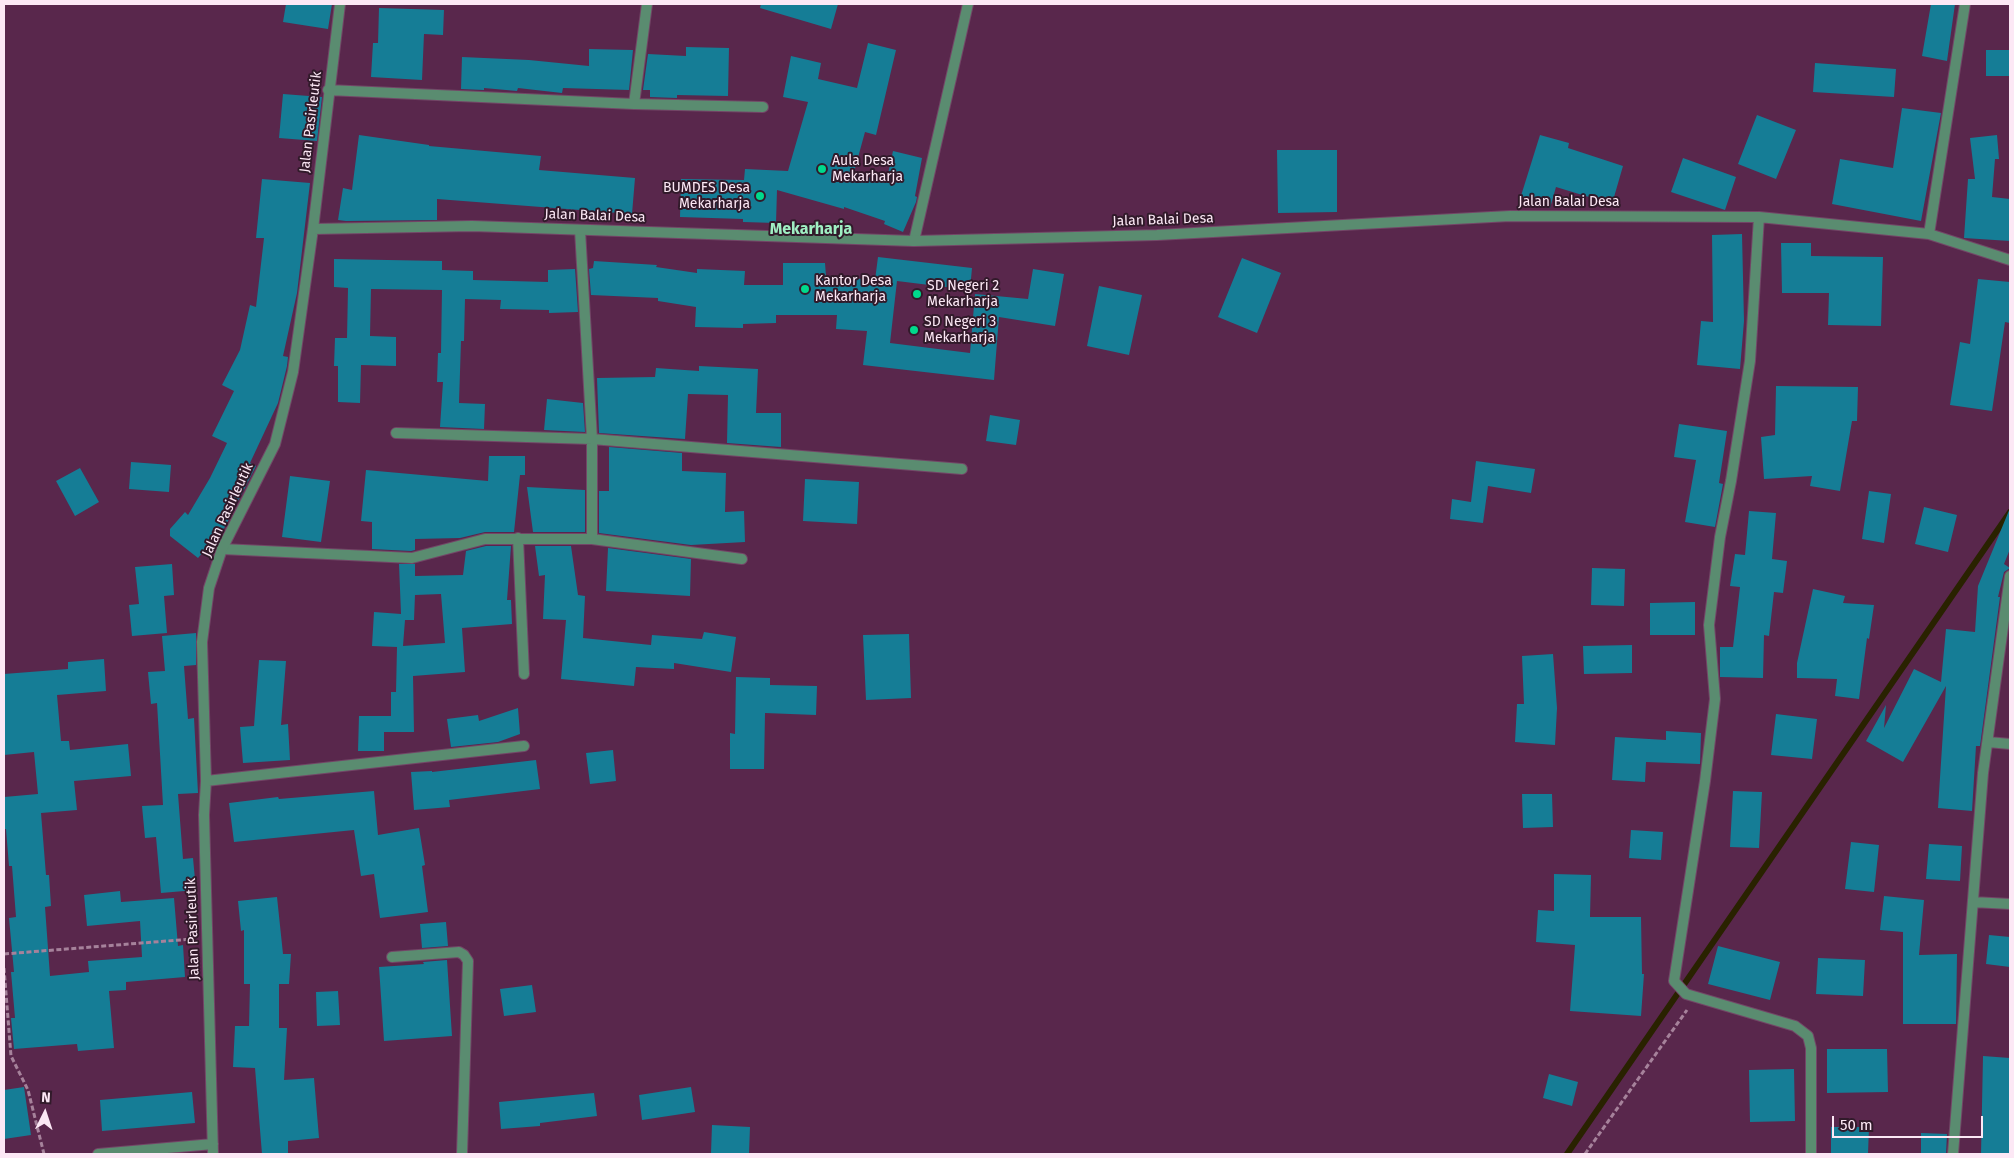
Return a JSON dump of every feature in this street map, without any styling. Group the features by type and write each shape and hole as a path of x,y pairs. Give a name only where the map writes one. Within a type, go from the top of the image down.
{"street":[{"name":"Jalan Pasirleutik","path":"213,1149 204,815 206,781 202,642 209,588 222,549 275,444 293,372 313,229 328,90 340,4"},
{"path":"634,104 647,4"},
{"path":"914,242 968,4"},
{"path":"1929,234 1965,4"},
{"path":"328,90 634,104 763,107"},
{"name":"Jalan Balai Desa","path":"313,229 472,226 914,242 1157,235 1510,216 1759,217 1929,234 2010,260"},
{"path":"1759,217 1750,361 1720,537 1709,625 1714,708 1705,782 1674,981 1691,996 1796,1026 1808,1036 1811,1048 1811,1154"},
{"path":"580,230 592,439 592,539"},
{"path":"396,433 592,439 962,469"},
{"path":"518,538 524,674"},
{"path":"222,549 412,558 485,539 592,539 742,559"},
{"path":"1953,1154 1983,773 2010,576"},
{"path":"1988,742 2010,744"},
{"path":"206,781 524,746"},
{"path":"1973,902 2010,904"},
{"path":"392,957 460,952 468,961 462,1154"},
{"path":"98,1154 213,1149"}],"path":[{"path":"4,954 207,938"},
{"path":"4,968 12,1056 28,1090 44,1154"},
{"path":"1585,1154 1691,996"}],"building":[{"path":"286,4 332,4 328,29 283,22"},
{"path":"761,4 838,4 831,29 760,8"},
{"path":"1931,4 1955,4 1947,61 1922,56"},
{"path":"379,8 444,10 443,35 424,34 422,80 371,77 373,43 378,43"},
{"path":"868,43 896,50 876,135 865,132 854,172 886,183 893,151 922,158 915,196 917,197 916,202 903,232 884,224 885,221 844,207 844,209 777,190 776,223 743,222 743,219 680,217 681,179 744,180 745,169 788,171 808,102 783,97 791,56 821,63 818,79 857,88"},
{"path":"686,47 729,48 728,96 677,95 677,98 650,97 650,90 643,90 648,54 686,56"},
{"path":"589,49 633,50 629,90 563,88 562,93 518,88 517,91 484,88 484,90 461,89 462,57 529,60 589,66"},
{"path":"1986,50 2010,50 2010,76 1986,76"},
{"path":"1815,63 1896,69 1894,97 1813,92"},
{"path":"283,94 322,97 317,141 279,138"},
{"path":"1902,108 1941,113 1921,221 1832,204 1840,159 1893,168"},
{"path":"1757,115 1796,130 1776,179 1738,164"},
{"path":"359,135 429,146 541,156 539,170 635,178 632,214 437,199 437,220 338,220 343,188 352,190"},
{"path":"1540,135 1569,143 1568,148 1623,166 1612,204 1556,187 1550,208 1520,199"},
{"path":"1997,135 1999,159 1995,159 1992,197 2010,199 2010,241 1964,238 1968,179 1975,179 1970,138"},
{"path":"1277,150 1337,150 1337,212 1278,213"},
{"path":"1683,158 1736,177 1725,210 1671,192"},
{"path":"262,179 310,183 297,293 283,356 288,357 287,366 278,403 250,463 256,466 225,527 198,558 170,536 170,529 185,512 188,515 210,478 227,443 212,436 234,391 222,385 240,350 250,305 256,307 264,238 256,238"},
{"path":"1742,234 1744,321 1740,369 1697,365 1701,321 1713,322 1712,235"},
{"path":"1781,243 1811,243 1811,256 1883,257 1881,326 1828,325 1829,293 1782,293"},
{"path":"878,257 972,268 970,290 897,281 890,343 970,353 975,294 1028,299 1033,269 1064,274 1055,326 999,317 994,380 863,365 867,331 836,329 837,315 776,315 776,323 743,324 743,328 695,327 696,307 658,301 658,298 591,295 589,269 593,268 594,261 657,265 656,267 697,273 697,269 745,271 744,285 783,285 783,263 825,263 826,276 875,280"},
{"path":"1242,258 1281,273 1257,333 1218,317"},
{"path":"334,259 442,261 442,270 473,271 473,280 548,282 548,270 575,269 578,312 549,313 549,310 500,309 501,300 465,299 464,341 461,341 459,403 485,404 484,429 440,427 443,382 437,382 438,353 441,353 442,290 371,289 370,336 396,337 396,366 361,365 360,403 338,402 338,366 334,366 335,338 347,338 348,288 334,287"},
{"path":"1978,279 2010,282 2010,323 2005,322 1992,411 1950,405 1960,342 1970,344"},
{"path":"1099,286 1142,295 1129,355 1087,346"},
{"path":"699,366 758,369 756,413 781,413 781,447 727,443 728,395 688,394 685,439 599,433 597,378 655,377 656,368 699,371"},
{"path":"1776,386 1858,387 1857,421 1852,421 1840,491 1810,486 1812,476 1764,479 1761,437 1775,435"},
{"path":"547,399 583,403 585,432 544,430"},
{"path":"990,415 1020,420 1016,445 986,441"},
{"path":"1679,424 1727,431 1719,483 1723,484 1715,527 1685,522 1696,460 1674,457"},
{"path":"609,447 682,453 682,471 726,473 725,512 744,511 745,542 691,545 599,533 599,491 609,491"},
{"path":"489,456 525,456 525,475 520,475 514,532 485,532 460,538 415,539 415,550 411,551 372,549 372,522 361,521 366,470 488,481"},
{"path":"1476,461 1535,469 1531,493 1488,486 1483,523 1450,519 1452,499 1471,502"},
{"path":"131,462 171,465 169,492 129,489"},
{"path":"80,468 99,502 75,516 56,481"},
{"path":"290,476 330,481 321,542 282,537"},
{"path":"805,479 859,482 857,524 803,521"},
{"path":"527,487 585,490 585,532 533,532"},
{"path":"1869,491 1891,494 1884,543 1862,539"},
{"path":"1924,507 1957,515 1948,552 1915,544"},
{"path":"2010,508 2010,549 2004,564 2010,568 2004,572 1998,597 2000,597 1980,746 1976,746 1972,811 1938,808 1946,686 1903,762 1866,741 1886,705 1884,728 1914,669 1941,682 1946,629 1975,632 1978,586"},
{"path":"1749,511 1776,513 1772,559 1787,561 1783,593 1774,592 1769,636 1764,635 1763,678 1720,677 1720,647 1733,647 1740,587 1730,586 1735,554 1745,555"},
{"path":"486,546 511,546 507,600 511,600 512,624 462,628 465,672 413,676 414,732 384,732 384,751 358,751 359,716 391,716 391,692 396,692 397,647 372,646 374,612 401,614 399,564 415,564 415,576 463,575 466,551","holes":["441,594 445,643 403,646 405,620 414,620 415,595"]},
{"path":"535,546 571,546 578,595 585,596 583,638 651,645 652,635 702,639 704,632 736,637 731,672 674,663 674,669 636,667 634,686 561,679 566,620 543,619 545,575 539,576"},
{"path":"608,548 691,559 690,596 606,591"},
{"path":"172,564 174,595 164,596 167,633 132,636 129,605 139,604 135,567"},
{"path":"1592,568 1625,569 1624,606 1591,605"},
{"path":"1813,589 1845,596 1843,603 1874,605 1869,639 1867,638 1859,699 1835,696 1837,679 1797,678 1797,663"},
{"path":"1695,602 1695,635 1650,635 1650,603"},
{"path":"196,633 196,665 184,666 188,719 194,718 198,793 178,794 183,859 193,858 196,890 161,893 156,837 145,838 142,806 163,805 157,703 151,704 148,672 165,671 162,636"},
{"path":"909,634 911,698 866,700 863,635"},
{"path":"1632,645 1632,673 1584,674 1583,646"},
{"path":"1553,654 1557,708 1555,745 1515,742 1517,704 1524,704 1522,656"},
{"path":"104,659 106,691 57,695 61,741 69,741 70,750 128,744 131,776 74,781 77,810 41,813 46,875 49,875 51,906 45,907 50,976 89,972 88,961 142,957 140,921 87,926 84,895 120,891 121,902 174,898 178,946 183,945 185,977 126,982 126,990 109,991 114,1048 78,1051 77,1044 14,1049 11,1018 15,1018 11,972 14,972 9,918 16,917 12,866 9,866 6,829 4,829 4,797 38,794 34,752 4,755 4,674 68,669 68,662"},
{"path":"259,660 286,661 281,725 288,724 290,760 243,763 240,727 254,726"},
{"path":"736,677 770,678 770,685 817,686 816,715 765,713 764,769 730,769 730,733 735,734"},
{"path":"518,708 520,734 498,742 451,747 447,719 478,715 479,721"},
{"path":"1776,714 1817,719 1812,759 1771,755"},
{"path":"1666,731 1701,733 1700,764 1646,762 1645,782 1612,780 1615,737 1666,740"},
{"path":"613,750 616,781 590,784 586,753"},
{"path":"536,760 540,789 449,800 450,807 414,810 411,772 432,772"},
{"path":"374,791 378,835 419,828 425,865 422,866 428,912 380,918 374,874 361,876 354,830 234,842 229,803 278,797 279,799"},
{"path":"1733,791 1762,792 1759,848 1730,847"},
{"path":"1522,794 1552,794 1553,827 1523,828"},
{"path":"1631,830 1663,832 1661,860 1629,858"},
{"path":"1851,842 1879,845 1874,892 1845,889"},
{"path":"1929,844 1962,846 1960,881 1926,879"},
{"path":"1554,874 1591,875 1590,917 1641,917 1642,974 1644,974 1641,1016 1570,1011 1575,945 1536,942 1538,910 1554,911"},
{"path":"1884,896 1924,900 1919,955 1957,954 1956,1024 1903,1024 1903,932 1880,930"},
{"path":"277,897 283,954 291,954 289,984 279,984 279,1028 287,1028 284,1080 314,1078 319,1138 288,1141 288,1154 262,1154 255,1068 233,1067 235,1026 249,1026 250,984 244,984 244,930 241,931 238,901"},
{"path":"446,922 448,946 422,948 420,924"},
{"path":"1989,935 2010,937 2010,967 1986,964"},
{"path":"1718,946 1780,962 1770,1000 1708,984"},
{"path":"1818,958 1865,960 1863,996 1816,994"},
{"path":"447,960 452,1036 384,1041 379,967 424,964 423,962"},
{"path":"532,985 536,1012 504,1016 500,989"},
{"path":"338,991 340,1025 317,1026 316,992"},
{"path":"1827,1049 1887,1049 1888,1092 1827,1093"},
{"path":"1983,1056 2010,1058 2010,1154 1981,1154"},
{"path":"1794,1069 1795,1121 1750,1122 1749,1070"},
{"path":"1549,1074 1578,1082 1572,1106 1543,1098"},
{"path":"24,1087 31,1135 4,1139 4,1090"},
{"path":"691,1087 695,1112 642,1120 639,1095"},
{"path":"192,1092 195,1123 102,1131 100,1100"},
{"path":"594,1093 597,1116 540,1123 540,1126 501,1129 499,1102"},
{"path":"712,1125 750,1127 749,1154 711,1153"},
{"path":"1831,1127 1869,1127 1868,1154 1831,1154"},
{"path":"1921,1133 1947,1134 1946,1154 1921,1154"}],"waterway":[{"path":"1567,1154 2010,512"}],"place":[{"name":"Aula Desa Mekarharja","path":"822,169"},
{"name":"BUMDES Desa Mekarharja","path":"760,196"},
{"name":"Kantor Desa Mekarharja","path":"805,289"},
{"name":"SD Negeri 2 Mekarharja","path":"917,294"},
{"name":"SD Negeri 3 Mekarharja","path":"914,330"}],"district":[{"name":"Mekarharja","path":"811,230"}]}
